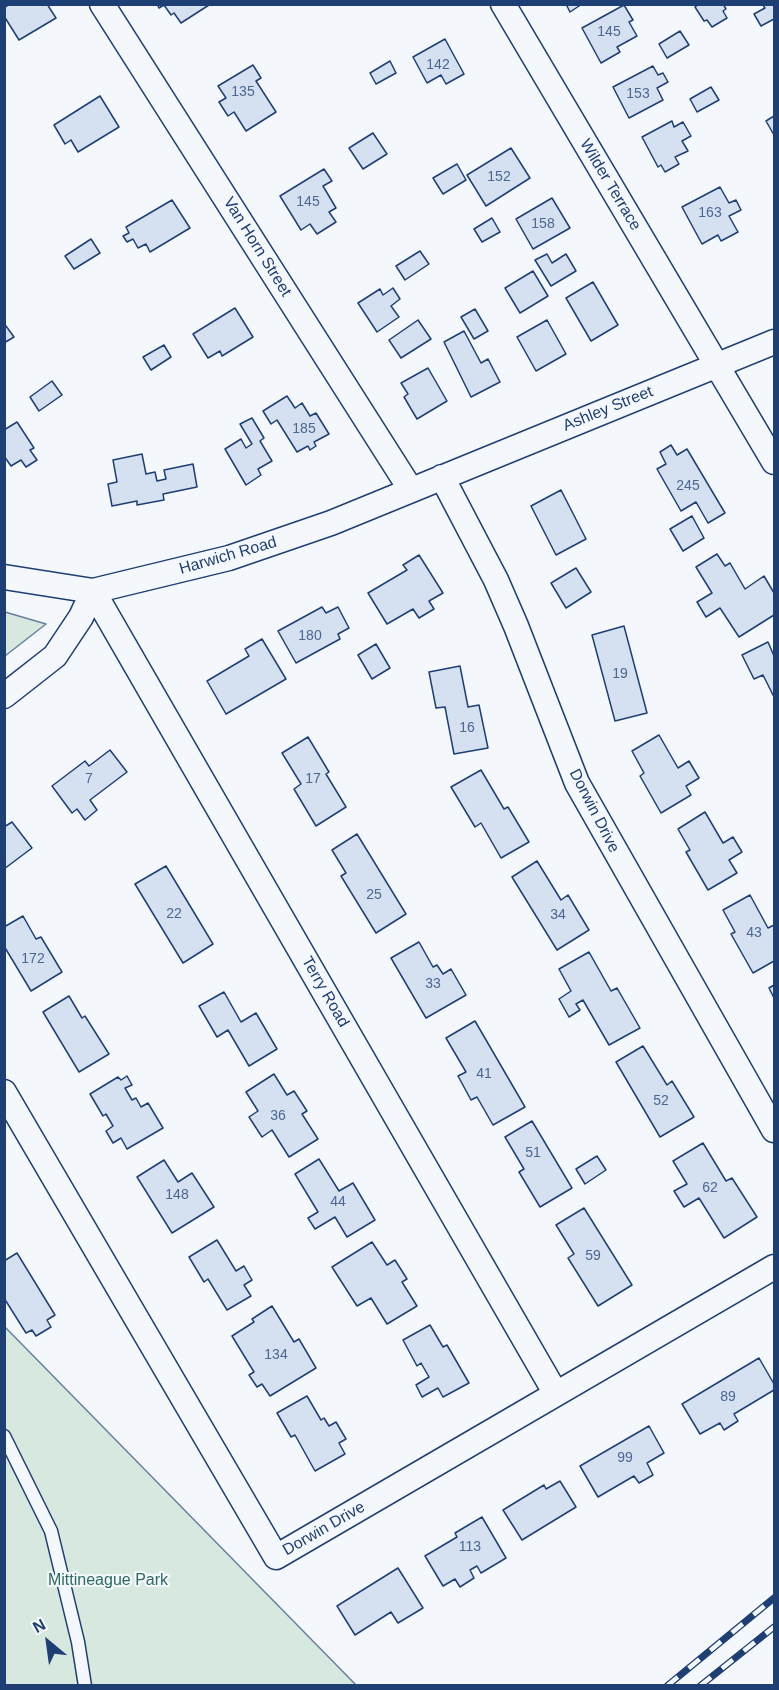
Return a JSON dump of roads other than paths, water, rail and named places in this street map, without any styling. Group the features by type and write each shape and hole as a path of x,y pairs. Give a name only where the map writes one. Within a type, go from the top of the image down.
{"street":[{"name":"Van Horn Street","path":"102,4 411,490"},
{"name":"Wilder Terrace","path":"503,4 774,462"},
{"name":"Ashley Street","path":"442,477 774,342"},
{"name":"Harwich Road","path":"4,577 93,591 172,573 238,555 331,523 442,477"},
{"name":"Dorwin Drive","path":"442,477 508,608 577,783 774,1130"},
{"path":"4,696 55,656 81,617 93,591"},
{"name":"Terry Road","path":"93,591 556,1394"},
{"name":"Dorwin Drive","path":"4,1092 276,1557 774,1267"}],"lane":[{"path":"4,1436 51,1532 78,1642 85,1686"}],"railway":[{"path":"667,1686 774,1598"},
{"path":"700,1686 774,1627"}],"park label":[{"name":"Mittineague Park","path":"108,1581"}]}
